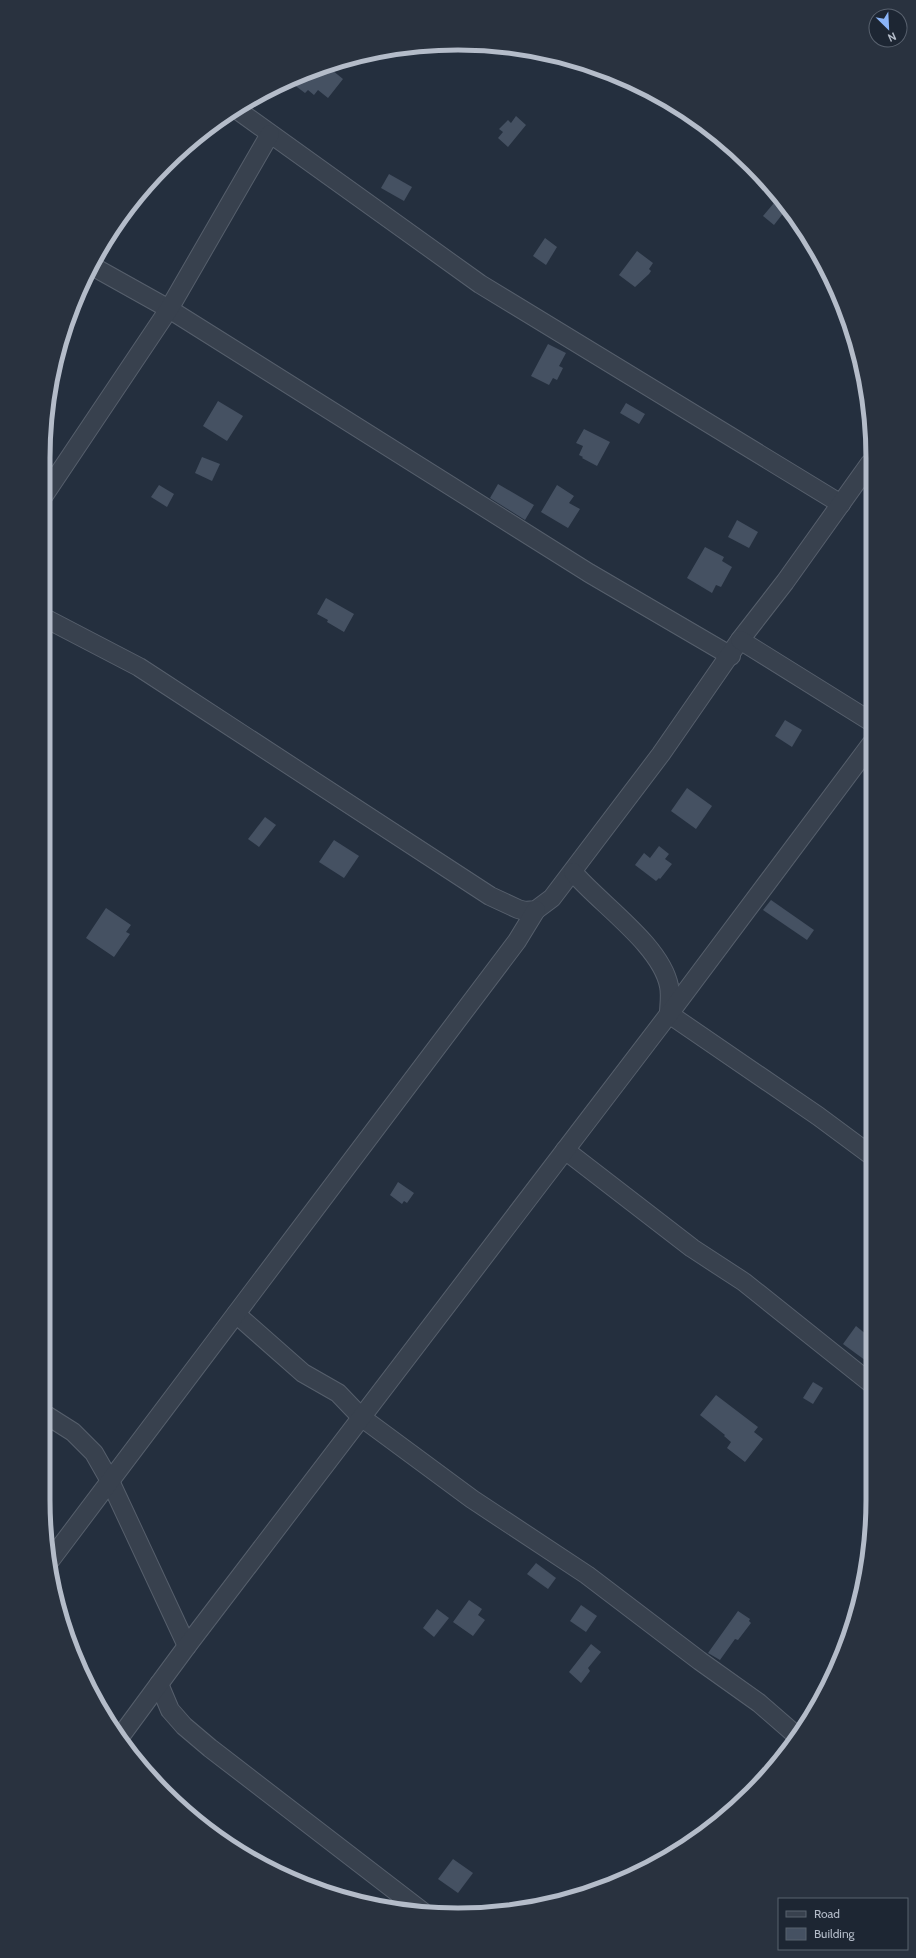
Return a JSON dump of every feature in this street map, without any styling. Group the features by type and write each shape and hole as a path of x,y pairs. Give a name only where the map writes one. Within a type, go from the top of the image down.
{"street":[{"path":"241,113 480,284 841,504"},
{"path":"50,487 169,309 270,134"},
{"path":"97,269 169,309 589,573 730,656"},
{"path":"54,1556 517,941 536,910 552,898 573,872 730,656 740,640 866,469"},
{"path":"50,621 139,667 490,896 518,909 536,910"},
{"path":"740,640 866,719"},
{"path":"123,1733 187,1646 669,1014 866,749"},
{"path":"573,872 586,887 626,923 652,952 669,986 669,1014"},
{"path":"669,1014 818,1116 866,1152"},
{"path":"565,1150 692,1248 744,1282 866,1379"},
{"path":"236,1314 303,1373 338,1394 361,1417 472,1499 587,1575 700,1661 759,1703 793,1733"},
{"path":"50,1417 74,1432 94,1453 110,1481 187,1646"},
{"path":"159,1684 170,1710 189,1730 415,1906"}],"building":[{"path":"332,70 343,79 328,98 318,90 314,95 308,90 305,93 294,85"},
{"path":"516,116 526,125 508,147 498,138 503,132 499,129 508,120 511,123"},
{"path":"389,174 412,187 404,201 381,188"},
{"path":"775,202 784,212 774,225 763,216"},
{"path":"545,238 557,247 546,265 533,256"},
{"path":"637,251 653,263 649,269 651,271 649,274 635,287 619,275"},
{"path":"548,344 566,353 559,366 563,368 557,380 553,378 549,385 531,376"},
{"path":"218,401 243,416 227,441 203,426"},
{"path":"626,403 645,414 639,424 620,413"},
{"path":"584,429 610,442 597,466 579,455 583,446 576,443"},
{"path":"202,457 220,464 212,481 195,473"},
{"path":"498,484 534,505 525,520 490,498"},
{"path":"159,485 174,494 167,507 151,497"},
{"path":"557,485 574,496 569,503 580,509 568,528 541,512"},
{"path":"737,520 758,532 749,548 728,537"},
{"path":"705,547 724,557 722,561 732,567 721,587 716,585 712,593 687,578"},
{"path":"326,598 354,614 344,632 317,614"},
{"path":"785,720 802,730 792,747 775,736"},
{"path":"687,788 712,806 696,829 671,811"},
{"path":"265,817 276,825 259,847 248,839"},
{"path":"334,840 359,856 344,878 319,862"},
{"path":"659,846 669,854 665,859 672,864 660,879 659,878 656,881 635,865 644,853 650,858"},
{"path":"771,900 814,930 807,940 763,910"},
{"path":"106,908 131,925 126,932 130,934 114,957 86,938"},
{"path":"398,1182 414,1193 407,1203 404,1201 402,1204 390,1195"},
{"path":"856,1326 866,1334 866,1361 843,1344"},
{"path":"813,1382 823,1388 813,1404 803,1398"},
{"path":"716,1395 758,1427 754,1432 763,1439 745,1462 727,1448 731,1442 724,1436 725,1435 700,1415"},
{"path":"536,1563 556,1578 548,1589 527,1574"},
{"path":"469,1600 482,1609 478,1615 485,1620 473,1636 453,1622"},
{"path":"581,1605 597,1616 586,1632 570,1621"},
{"path":"437,1609 449,1618 434,1637 423,1628"},
{"path":"738,1611 750,1619 749,1621 751,1623 738,1640 735,1639 720,1660 708,1653"},
{"path":"591,1644 601,1652 588,1668 590,1671 581,1683 569,1672"},
{"path":"453,1859 473,1873 458,1893 438,1879"}]}
